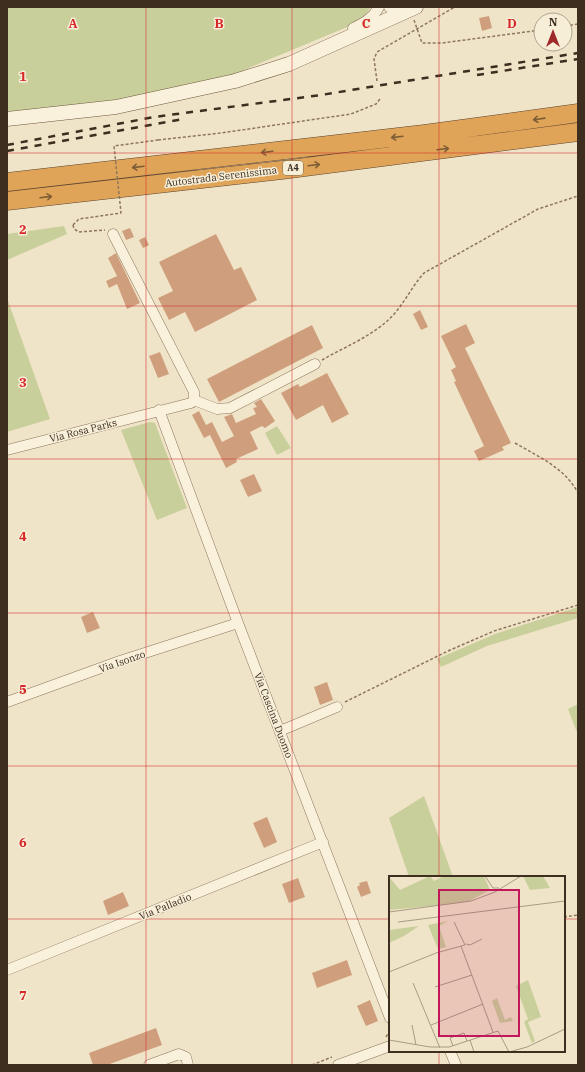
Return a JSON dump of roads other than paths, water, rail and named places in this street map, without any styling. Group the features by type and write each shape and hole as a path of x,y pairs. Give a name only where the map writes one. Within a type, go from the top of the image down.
{"highway":[{"name":"Autostrada Serenissima","path":"7,182 424,134 578,113"},
{"name":"Autostrada Serenissima","path":"7,201 282,170 578,132"}],"street":[{"path":"235,80 306,51 364,23 376,14 379,7"},
{"path":"390,7 408,10"},
{"path":"7,119 116,108 235,80 289,64 408,10"},
{"path":"112,232 194,392 194,400 217,409 230,408 315,364"},
{"name":"Via Rosa Parks","path":"7,450 191,403 194,400"},
{"name":"Via Cascina Duomo","path":"159,410 238,623 389,1015"},
{"name":"Via Isonzo","path":"7,702 120,661 238,623"},
{"path":"280,731 337,707"},
{"name":"Via Palladio","path":"7,970 323,842"},
{"path":"338,1065 389,1046"},
{"path":"450,1052 456,1065"},
{"path":"149,1065 180,1054 186,1057 188,1065"}],"railway":[{"path":"7,145 154,117 321,95 578,53"},
{"path":"477,75 578,59"},
{"path":"7,151 183,119"}]}
